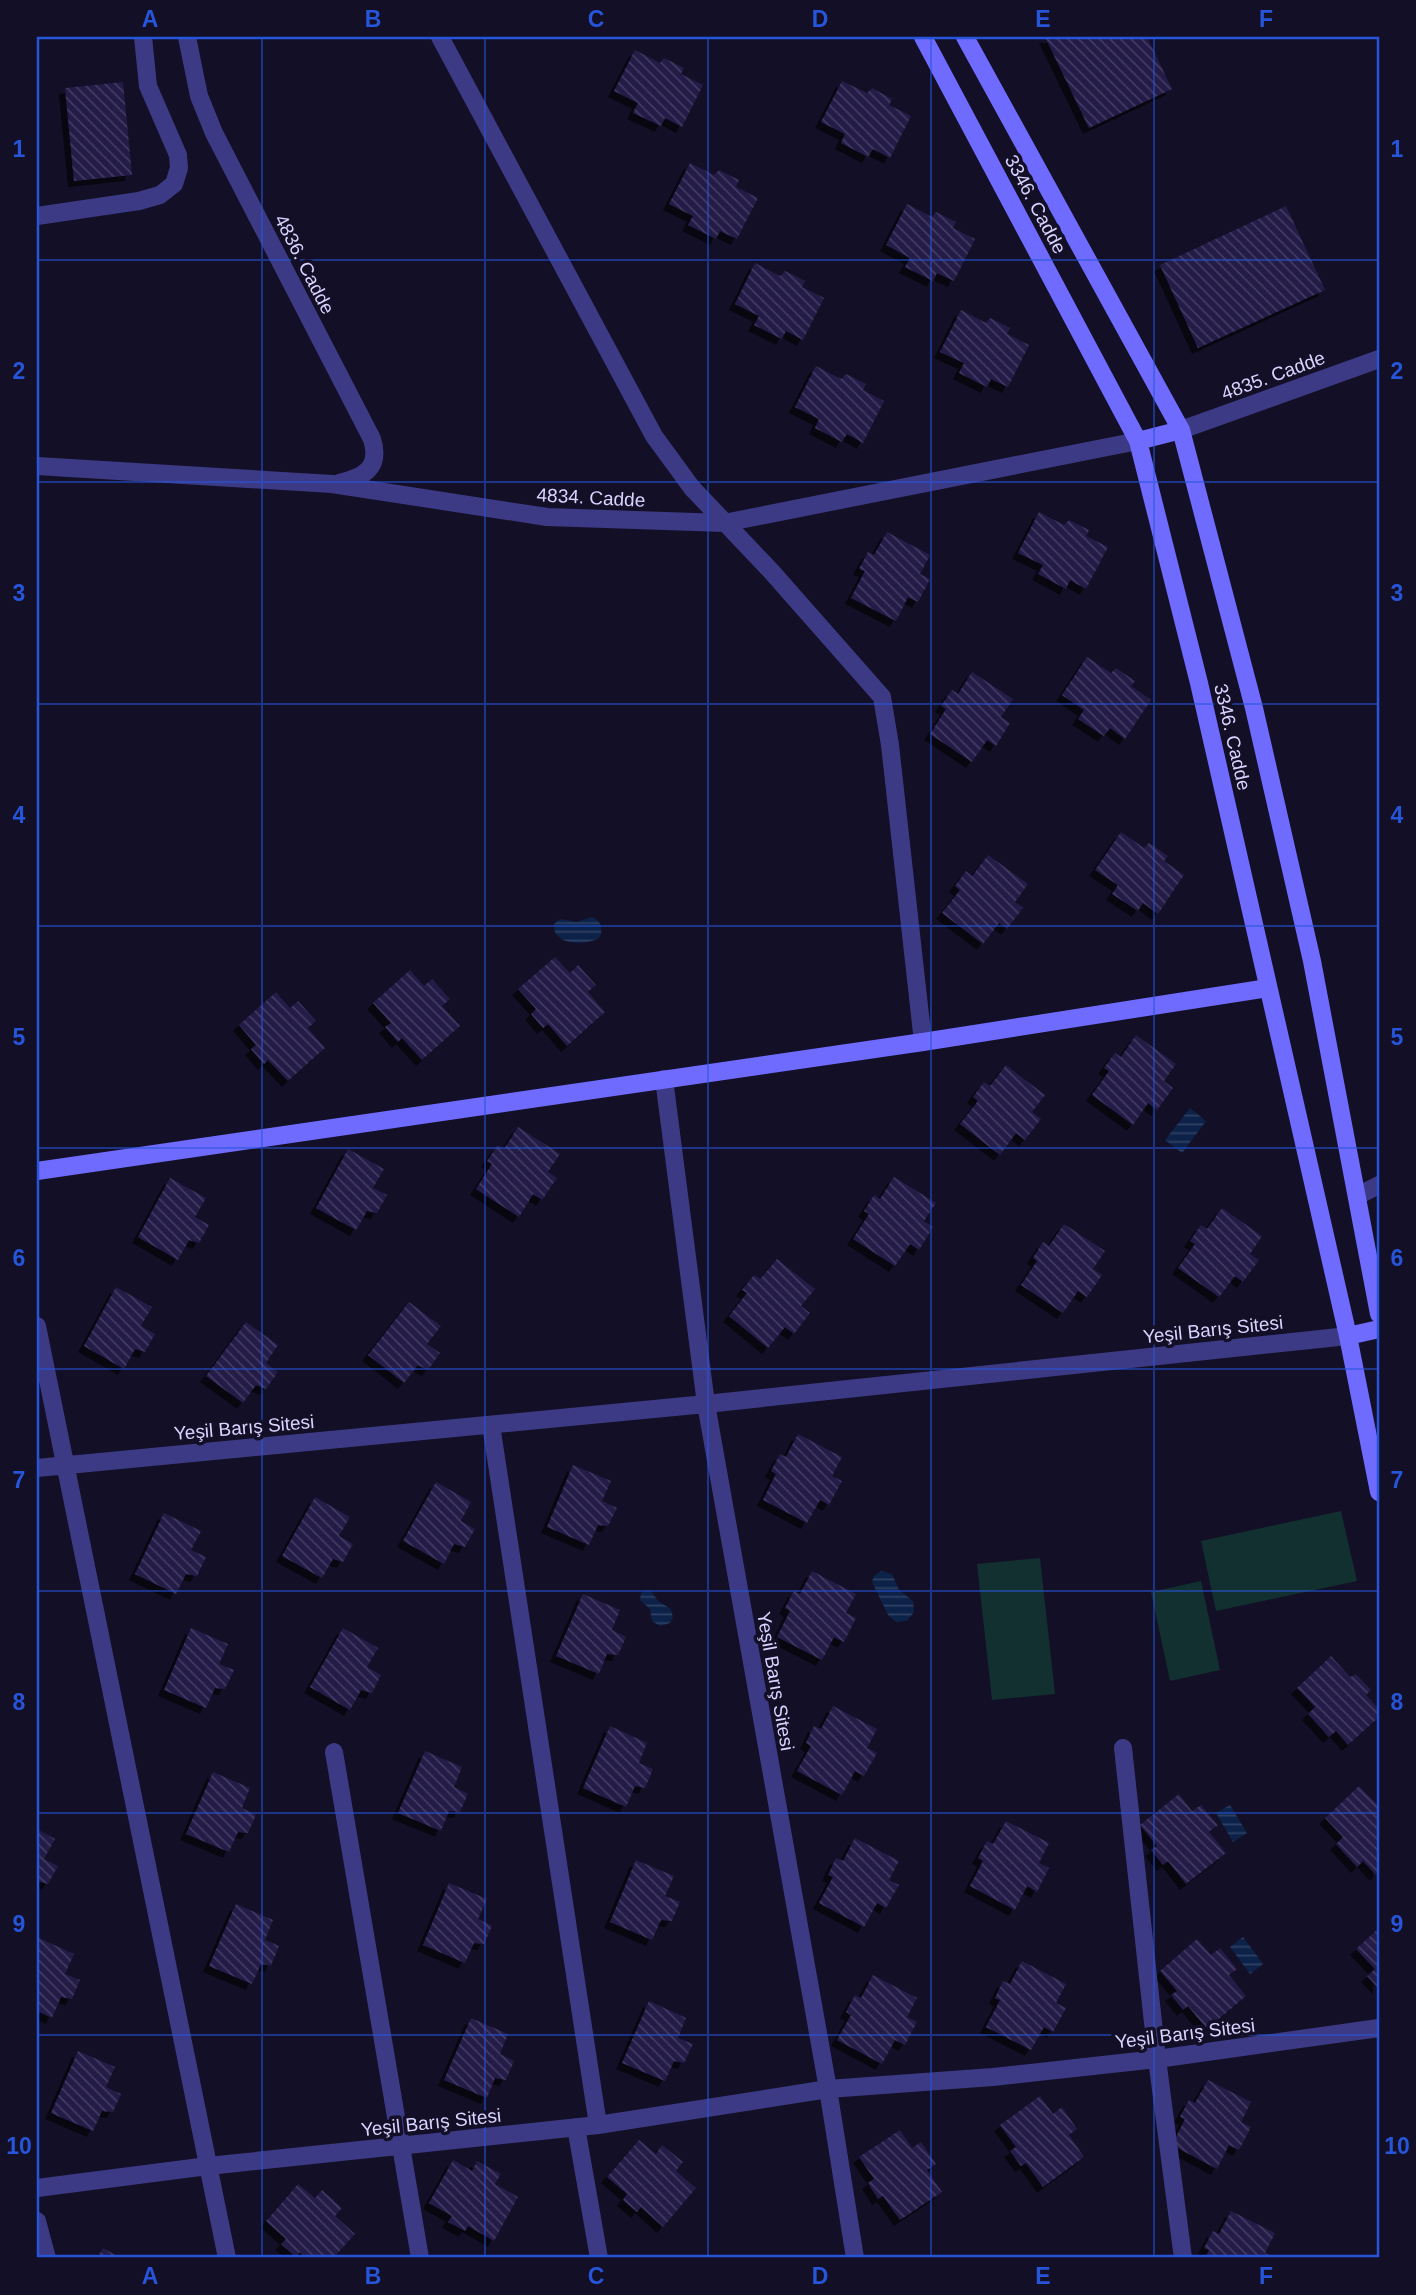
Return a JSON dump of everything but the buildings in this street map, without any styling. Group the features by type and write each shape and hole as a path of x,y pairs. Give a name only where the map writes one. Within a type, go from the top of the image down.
{"street":[{"path":"37,216 139,201 160,195 174,184 179,168 178,155 148,86 143,37"},
{"name":"4836. Cadde","path":"187,37 199,96 214,133 376,451 371,467 359,478 332,484"},
{"path":"440,37 654,436 692,488 771,571 882,697 890,745 923,1042"},
{"name":"3346. Cadde","path":"923,37 1138,441 1199,683 1348,1336 1379,1492"},
{"name":"3346. Cadde","path":"965,37 1181,430 1260,735 1312,961 1379,1314"},
{"name":"4835. Cadde","path":"1181,430 1379,359"},
{"path":"1138,441 1181,430"},
{"name":"4834. Cadde","path":"37,466 332,484 547,517 724,523 1138,441"},
{"path":"37,1171 923,1042 1268,988"},
{"name":"Yeşil Barış Sitesi","path":"664,1079 706,1404 828,2089 855,2258"},
{"path":"1357,1196 1379,1185"},
{"path":"37,1326 227,2258"},
{"path":"1348,1336 1379,1329"},
{"name":"Yeşil Barış Sitesi","path":"37,1468 706,1404 1348,1336"},
{"path":"491,1425 598,2125"},
{"path":"1123,1748 1157,2059 1183,2258"},
{"path":"334,1752 420,2258"},
{"name":"Yeşil Barış Sitesi","path":"37,2188 208,2166 598,2125 828,2089 993,2077 1157,2059 1379,2028"},
{"path":"576,2127 599,2258"},
{"path":"37,2221 47,2258"}],"green space":[{"path":"1341,1511 1357,1581 1216,1611 1201,1541"},
{"path":"1040,1558 1055,1694 992,1700 977,1564"},
{"path":"1201,1581 1220,1670 1170,1681 1151,1592"}],"water":[{"path":"592,917 601,926 601,935 593,941 570,942 558,937 555,931 554,924 560,919 577,922"},
{"path":"1190,1108 1206,1121 1182,1153 1165,1140"},
{"path":"881,1571 892,1574 899,1590 913,1601 914,1612 907,1621 896,1622 888,1615 872,1582 874,1576"},
{"path":"651,1591 658,1601 671,1609 673,1618 670,1623 660,1626 652,1621 650,1609 640,1600 641,1593"},
{"path":"1230,1805 1247,1833 1233,1842 1216,1813"},
{"path":"1243,1937 1263,1964 1250,1974 1230,1947"}]}
